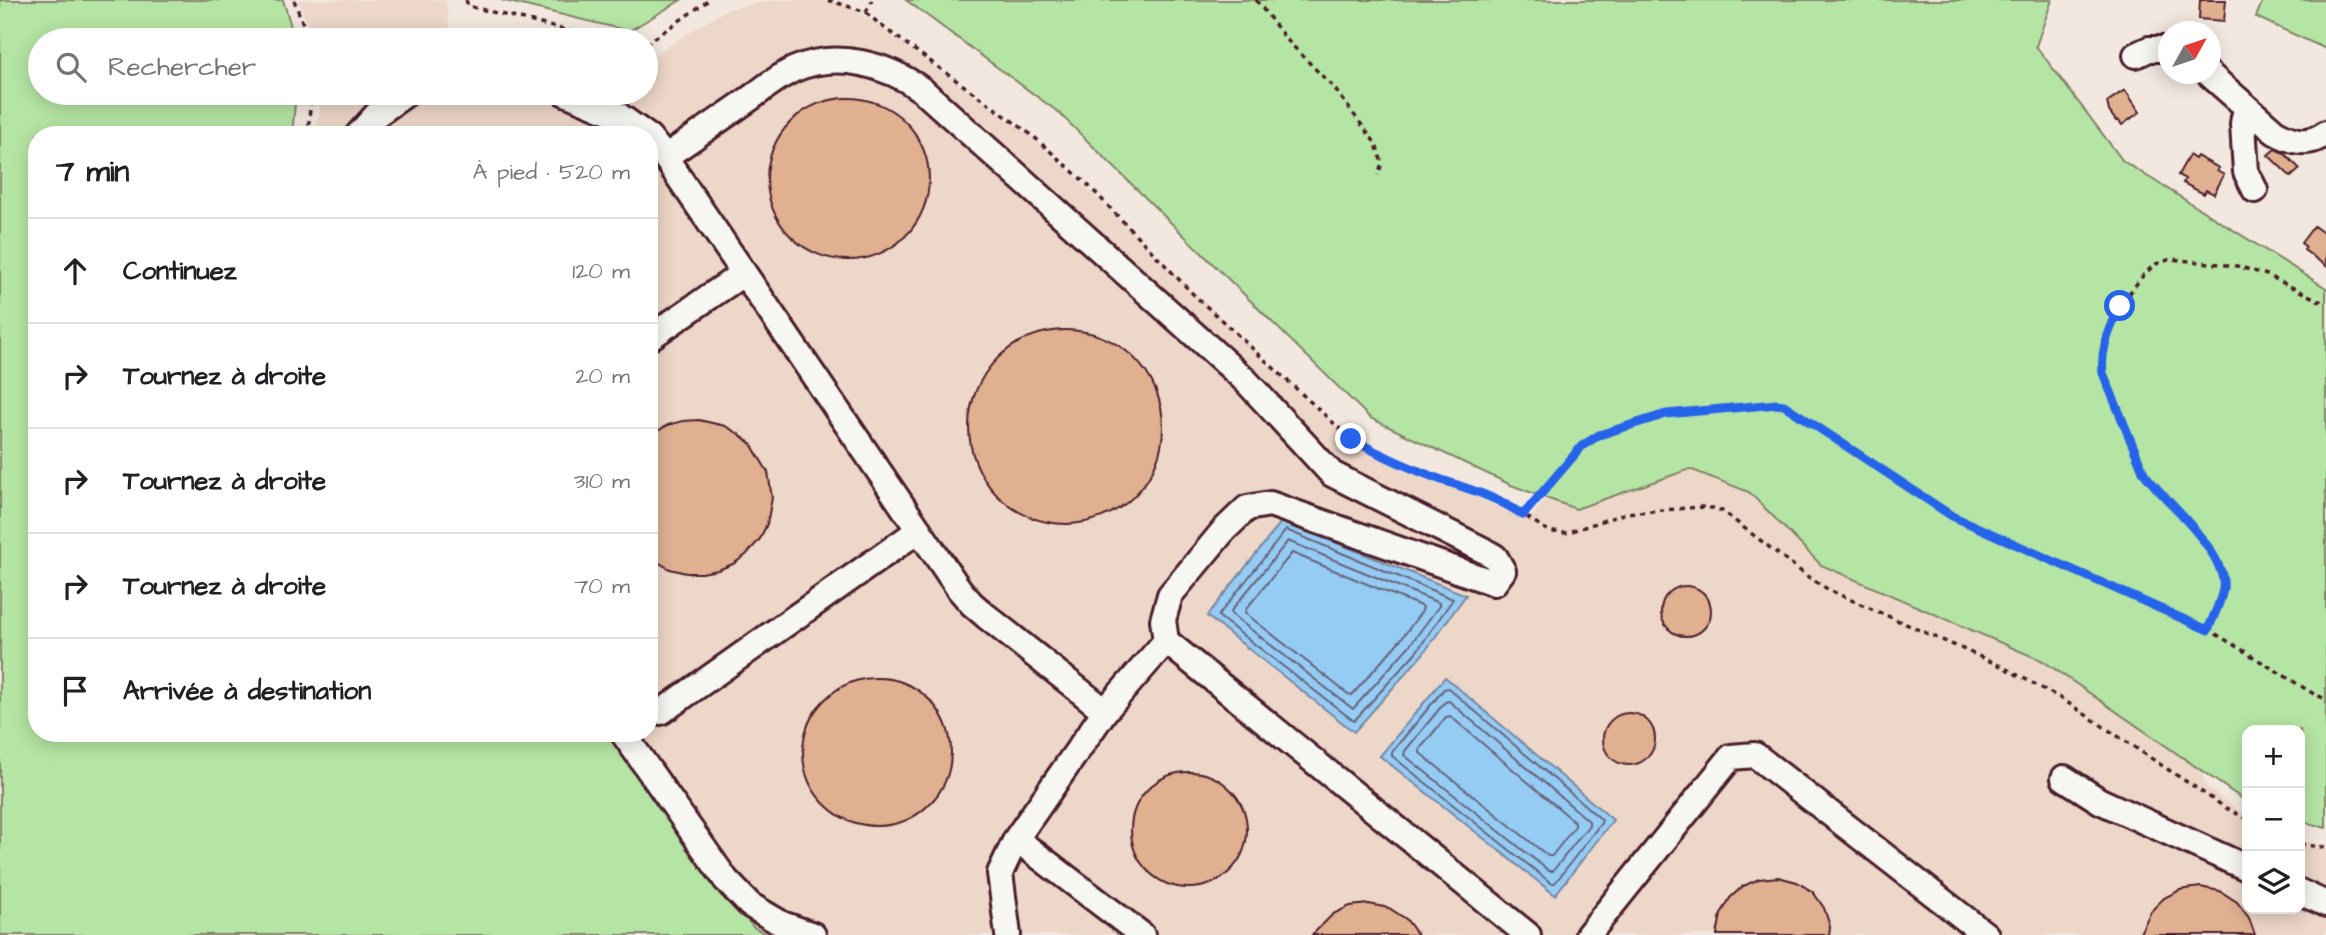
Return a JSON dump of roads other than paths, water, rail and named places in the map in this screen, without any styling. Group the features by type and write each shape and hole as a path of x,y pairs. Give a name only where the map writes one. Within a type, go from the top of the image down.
{"street":[{"path":"2136,55 2149,49 2158,49"},
{"path":"665,157 793,70 830,61 852,61 870,64 906,79 922,90 1246,381 1332,474 1495,556 1503,572 1494,583 1270,504 1247,508 1224,530 1170,595 1163,620 1166,641 1528,935"},
{"path":"2219,84 2275,132 2288,139 2315,141 2326,133"},
{"path":"366,126 390,105"},
{"path":"594,105 618,115 634,126"},
{"path":"2249,111 2244,117 2246,172 2255,190"},
{"path":"658,148 972,604 1105,711"},
{"path":"658,332 744,273"},
{"path":"661,712 919,530"},
{"path":"1008,935 1000,873 1016,839 1105,711 1166,641"},
{"path":"629,742 734,888 750,905 782,924 813,935"},
{"path":"1588,935 1731,757 1755,755 1986,935"},
{"path":"2064,778 2100,801 2242,866"},
{"path":"1016,839 1142,935"},
{"path":"2305,894 2326,904"}],"water":[{"path":"1282,521 1466,595 1422,655 1354,732 1207,616"},
{"path":"1445,677 1613,820 1555,895 1380,756"}]}
